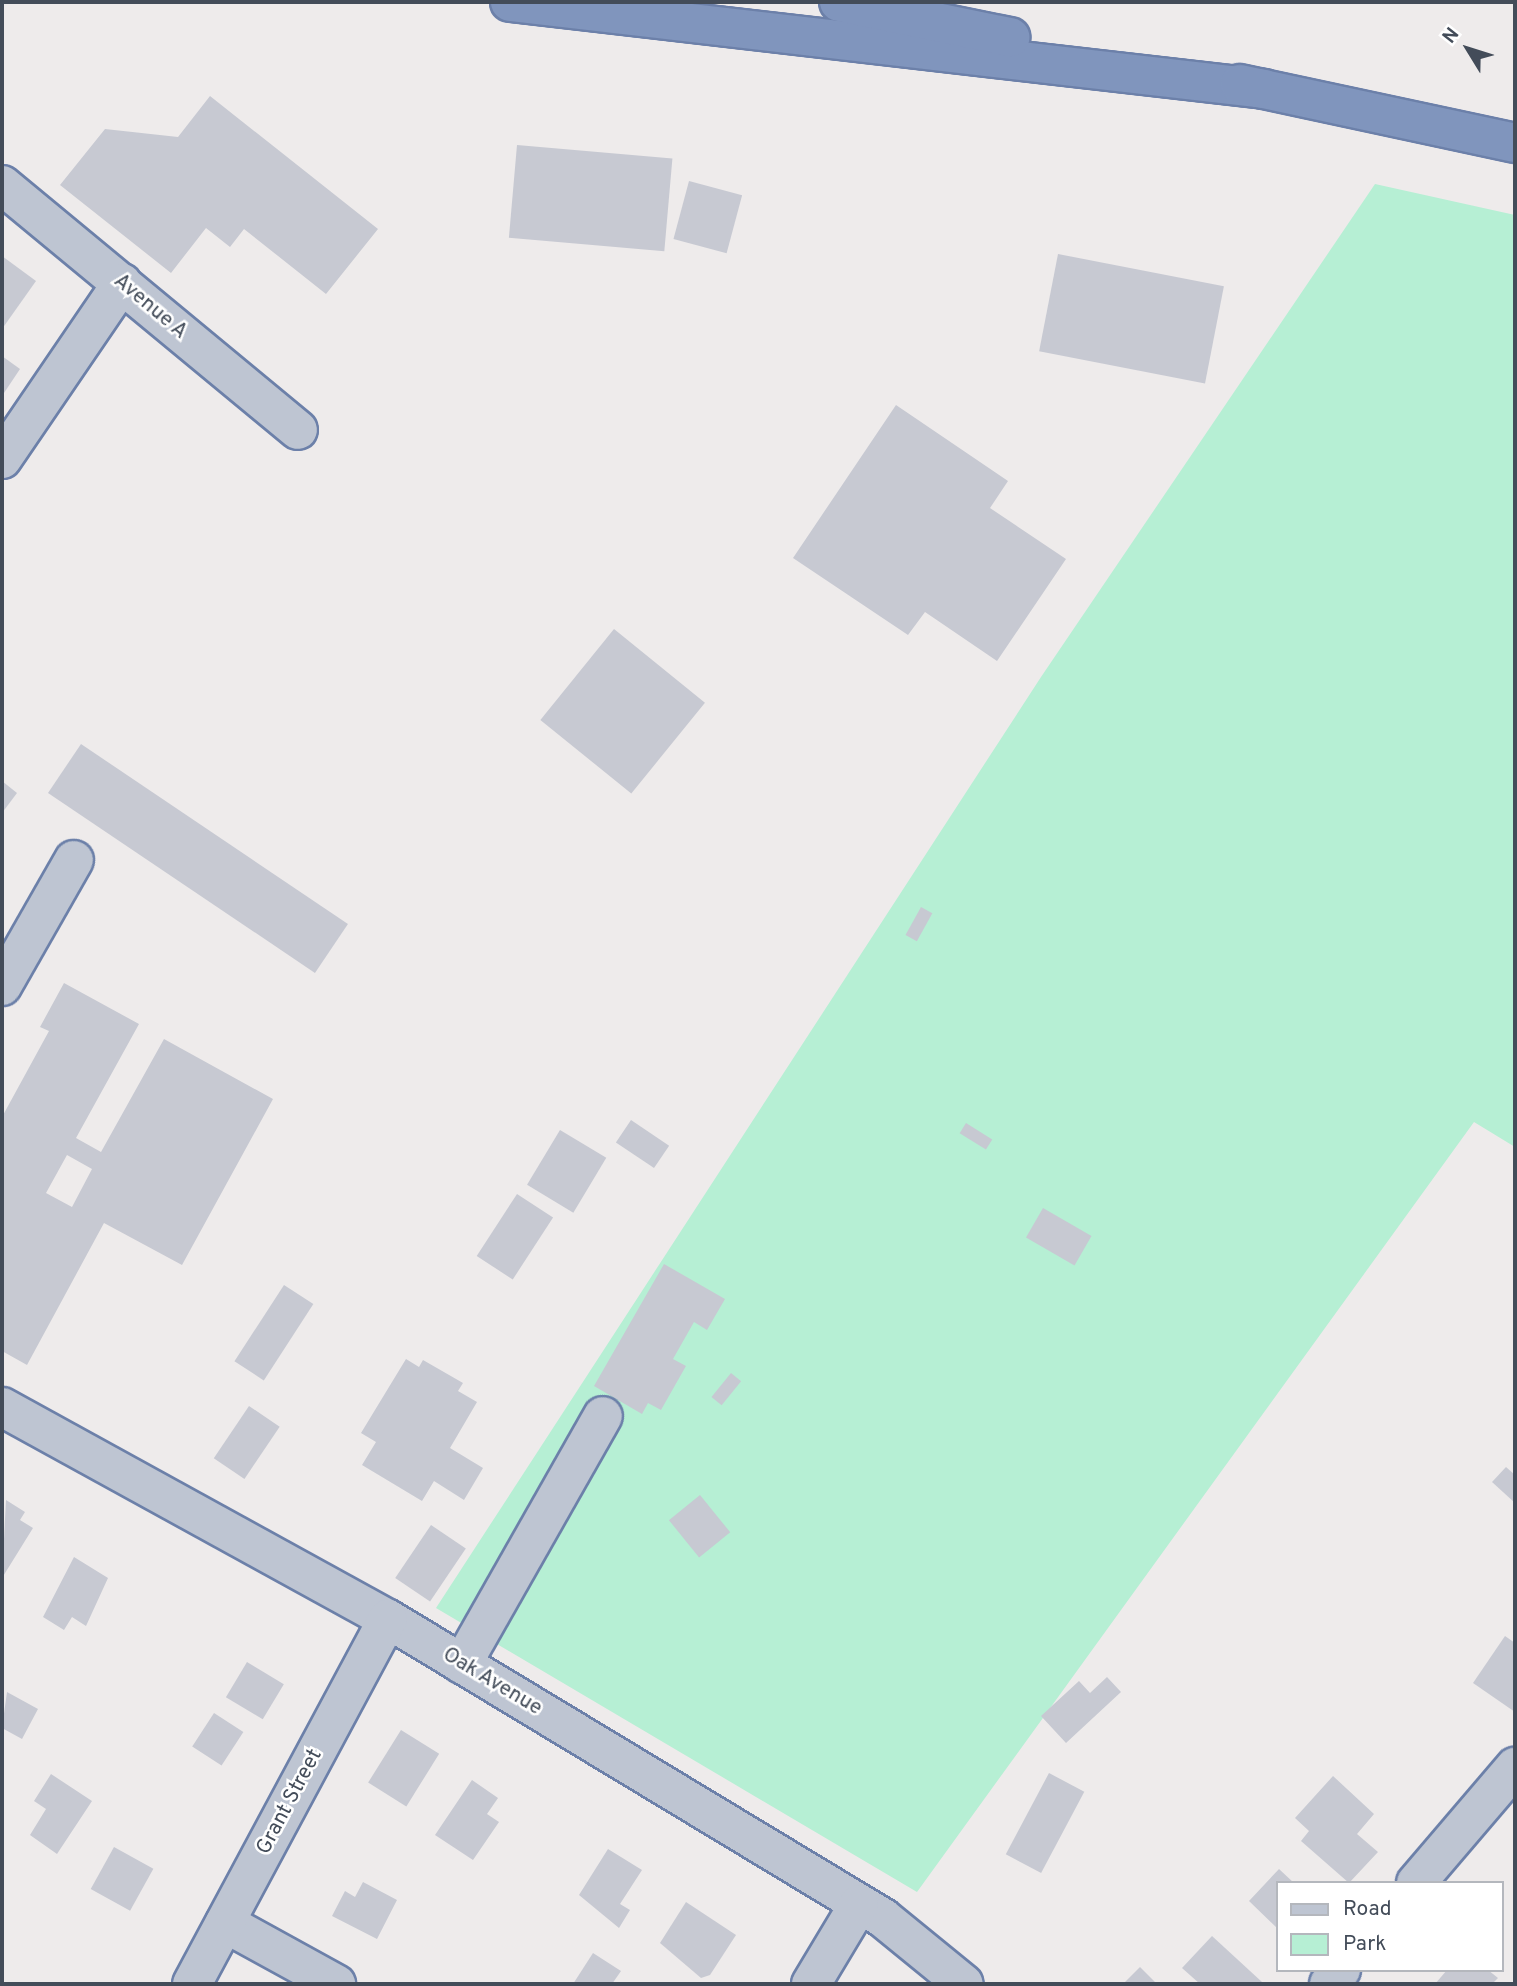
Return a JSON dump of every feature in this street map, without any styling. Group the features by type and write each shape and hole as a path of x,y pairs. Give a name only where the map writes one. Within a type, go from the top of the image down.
{"highway":[{"path":"510,2 1264,89"},
{"path":"839,2 1264,89 1515,144"}],"street":[{"name":"Avenue A","path":"2,185 298,430"},
{"path":"2,458 122,283"},
{"path":"2,986 75,860"},
{"name":"Oak Avenue","path":"2,1408 388,1619 859,1904 964,1984"},
{"path":"461,1664 603,1416"},
{"name":"Grant Street","path":"192,1984 388,1619"},
{"path":"1418,1881 1515,1766"},
{"path":"811,1984 859,1904"},
{"path":"225,1923 337,1984"}],"green space":[{"path":"1375,184 1515,215 1515,1147 1474,1122 917,1892 436,1608 1041,677"}],"building":[{"path":"210,96 378,229 326,294 244,229 230,247 206,228 171,273 60,185 105,129 178,137"},
{"path":"517,145 672,159 664,251 509,238"},
{"path":"689,181 742,195 727,253 673,239"},
{"path":"1058,254 1224,286 1205,383 1039,351"},
{"path":"2,256 36,281 2,329"},
{"path":"2,356 20,369 2,396"},
{"path":"896,405 1008,481 990,508 1066,559 997,661 925,612 908,635 793,558"},
{"path":"614,629 705,703 631,794 540,720"},
{"path":"81,744 348,924 315,973 48,793"},
{"path":"2,781 17,793 2,813"},
{"path":"921,907 932,913 917,941 905,935"},
{"path":"64,983 139,1024 76,1138 101,1152 164,1039 273,1099 182,1265 104,1223 27,1365 2,1351 2,1117 49,1031 40,1027","holes":["67,1155 92,1169 72,1207 46,1193"]},
{"path":"631,1120 669,1146 654,1168 616,1142"},
{"path":"966,1123 992,1139 986,1150 960,1133"},
{"path":"560,1130 606,1158 573,1213 527,1185"},
{"path":"517,1194 553,1217 513,1279 477,1256"},
{"path":"1043,1208 1091,1236 1074,1265 1026,1237"},
{"path":"664,1264 725,1299 707,1330 694,1322 673,1359 686,1366 661,1410 648,1403 642,1414 594,1386"},
{"path":"284,1285 313,1304 264,1380 234,1361"},
{"path":"406,1359 419,1367 423,1360 463,1383 458,1391 477,1402 450,1448 483,1468 464,1500 434,1481 422,1501 362,1465 376,1442 361,1433"},
{"path":"731,1373 741,1381 722,1405 711,1397"},
{"path":"249,1406 280,1427 244,1479 214,1458"},
{"path":"1506,1467 1515,1475 1515,1503 1492,1482"},
{"path":"700,1495 730,1532 699,1557 669,1520"},
{"path":"6,1500 25,1512 20,1520 33,1528 2,1578"},
{"path":"431,1525 466,1548 430,1602 395,1578"},
{"path":"74,1557 108,1578 86,1626 72,1617 64,1630 43,1617"},
{"path":"1505,1636 1515,1643 1515,1712 1473,1683"},
{"path":"247,1662 284,1684 263,1719 226,1697"},
{"path":"1107,1677 1121,1692 1066,1743 1041,1716 1079,1681 1090,1693"},
{"path":"7,1692 38,1709 22,1739 2,1728"},
{"path":"214,1713 243,1732 222,1766 192,1747"},
{"path":"401,1730 439,1754 406,1806 368,1783"},
{"path":"1049,1773 1084,1792 1041,1873 1006,1854"},
{"path":"51,1774 92,1801 57,1854 30,1835 46,1809 34,1801"},
{"path":"1333,1776 1374,1814 1357,1834 1378,1852 1351,1881 1347,1881 1301,1841 1309,1831 1295,1818"},
{"path":"472,1780 498,1798 487,1814 499,1822 473,1860 435,1835"},
{"path":"114,1847 153,1869 130,1911 91,1889"},
{"path":"608,1849 642,1870 620,1904 630,1910 619,1928 579,1895"},
{"path":"1279,1869 1292,1881 1276,1881 1276,1927 1249,1901"},
{"path":"363,1882 397,1900 377,1939 332,1916 345,1891 355,1897"},
{"path":"686,1902 736,1935 710,1975 701,1978 660,1943"},
{"path":"1212,1936 1262,1982 1200,1984 1182,1968"},
{"path":"593,1953 621,1971 612,1984 573,1984"},
{"path":"1140,1967 1157,1984 1123,1984"},
{"path":"1445,1972 1490,1972 1498,1978 1492,1984 1435,1984"}]}
